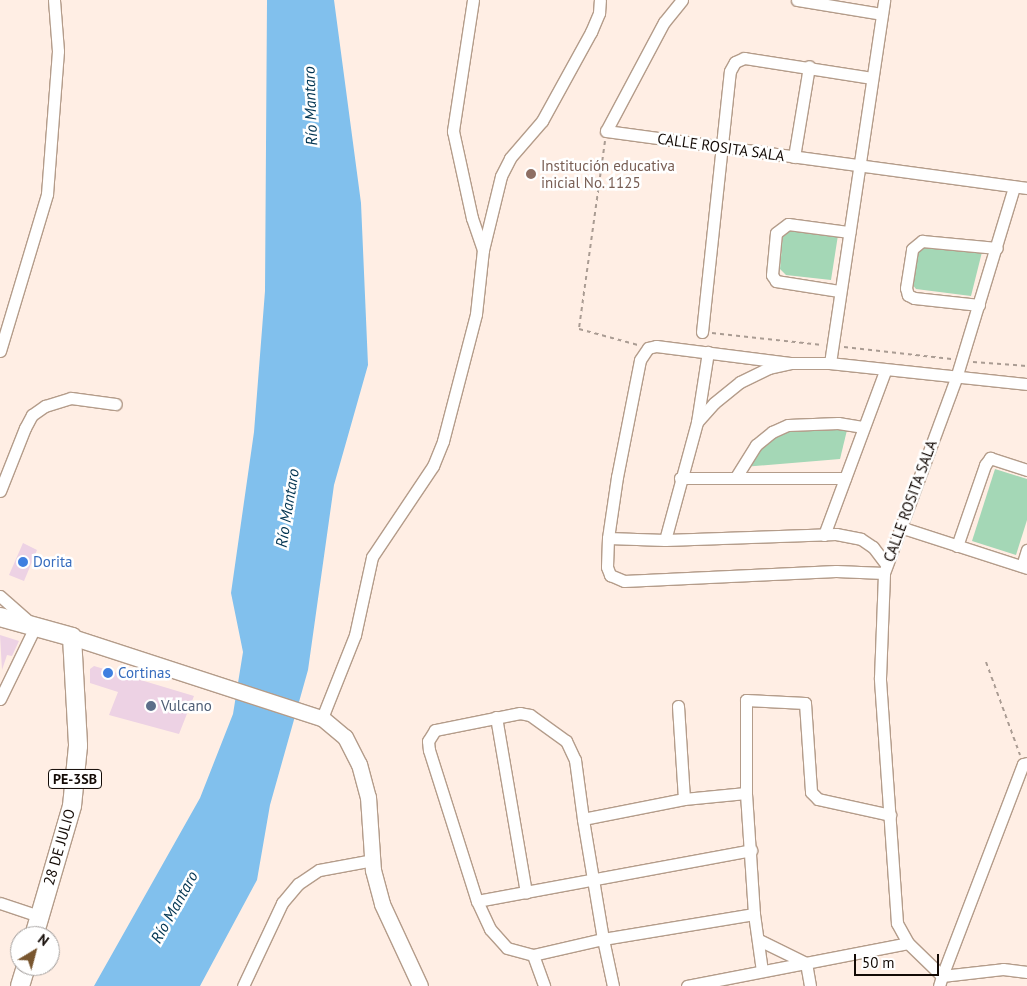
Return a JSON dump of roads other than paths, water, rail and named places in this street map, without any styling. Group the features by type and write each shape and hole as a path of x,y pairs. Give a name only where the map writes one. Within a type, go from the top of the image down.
{"highway":[{"path":"0,617 72,637"},
{"name":"28 DE JULIO","path":"36,926 72,806 78,746 72,637"}],"main road":[{"path":"72,637 212,685 316,716 345,737 359,764 368,797 372,860 382,904 420,986"}],"street":[{"path":"0,351 47,194 58,51 54,0"},
{"path":"473,0 453,131 472,218 483,250"},
{"path":"316,716 335,690 356,635 372,557 433,466 443,442 476,314 483,250 501,176 510,158 542,121 594,26 599,13 600,0"},
{"name":"CALLE ROSITA SALA","path":"682,0 664,22 606,131 1027,188"},
{"path":"796,0 882,14"},
{"path":"830,363 884,0"},
{"path":"702,332 730,71 735,62 744,58 809,66 871,78"},
{"path":"794,157 809,66"},
{"name":"CALLE ROSITA SALA","path":"908,943 898,924 880,678 885,569 962,361 1014,187"},
{"path":"840,291 776,281 772,275 776,233 788,224 849,232"},
{"path":"979,305 914,298 908,294 906,288 912,249 922,241 997,248"},
{"path":"608,538 665,540 824,535 861,539 873,547 885,569 624,581 610,575 606,567 608,538 640,360 648,348 708,352 790,363 830,363 956,378 1026,380"},
{"path":"665,540 680,478 697,422 708,352"},
{"path":"697,422 714,403 740,382 790,363"},
{"path":"824,535 885,370"},
{"path":"0,491 32,415 45,406 71,398 116,404"},
{"path":"736,477 756,445 772,432 788,425 838,423 864,427"},
{"path":"957,546 985,465 990,458 1027,470"},
{"path":"680,478 845,478"},
{"path":"900,528 1024,567 1027,550"},
{"path":"0,596 35,627 0,699"},
{"path":"762,971 754,914 746,793 746,700 805,703 811,792 818,799 890,815"},
{"path":"678,706 684,799"},
{"path":"613,986 603,939 575,760 566,741 530,714 496,717 443,727 430,735 428,741 477,901 496,939 514,952 533,955 603,939 754,914"},
{"path":"496,717 526,892"},
{"path":"942,983 1025,763"},
{"path":"583,818 684,799 746,793"},
{"path":"477,901 593,877 751,850"},
{"path":"243,986 282,903 298,884 319,870 372,860"},
{"path":"0,903 39,916"},
{"path":"759,940 806,963"},
{"path":"687,986 908,943 942,983"},
{"path":"533,955 544,986"},
{"path":"806,963 810,986"},
{"path":"942,983 1003,969 1027,972"}],"water":[{"name":"Río Mantaro","path":"267,0 334,0 361,203 368,365 334,485 308,670 270,805 257,880 200,986 94,986 200,798 233,714 243,652 231,593 254,432 265,291"}],"place":[{"name":"Institución educativa inicial No. 1125","path":"531,174"},
{"name":"Dorita","path":"23,562"},
{"name":"Cortinas","path":"108,673"},
{"name":"Vulcano","path":"151,706"}]}
